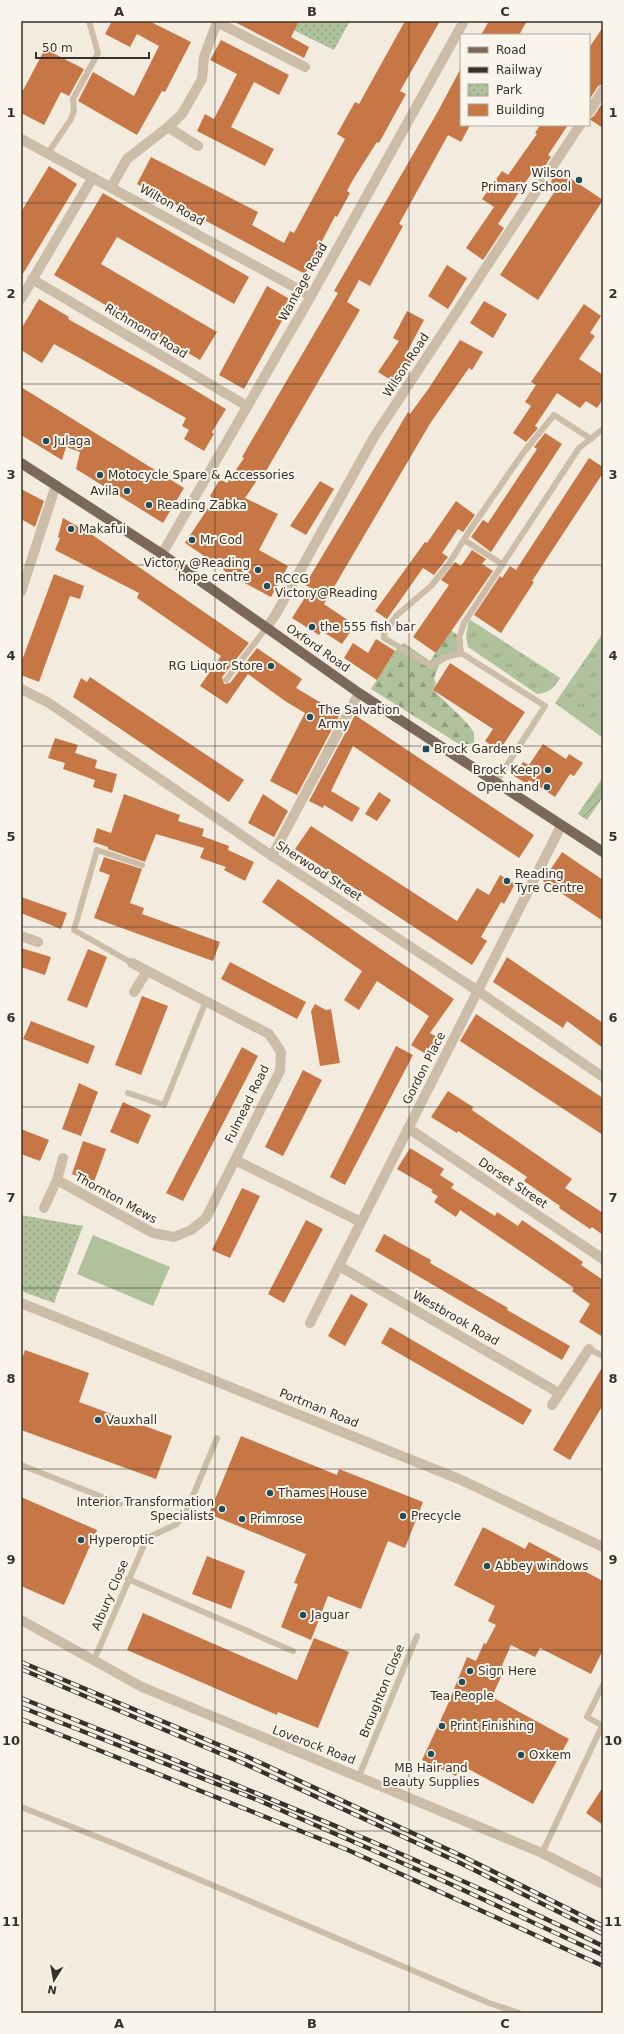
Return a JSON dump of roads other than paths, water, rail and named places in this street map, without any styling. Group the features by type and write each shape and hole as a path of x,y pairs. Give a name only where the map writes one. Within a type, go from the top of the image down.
{"main road":[{"name":"Oxford Road","path":"21,463 162,554 360,693 561,826 603,852"}],"street":[{"name":"Wantage Road","path":"162,554 311,296 464,21"},
{"path":"111,187 127,159 182,114 202,79 204,57 217,22 306,67"},
{"path":"590,110 603,90"},
{"name":"Wilson Road","path":"266,627 276,614 374,437 579,126"},
{"path":"168,127 198,146"},
{"name":"Wilton Road","path":"21,138 311,296"},
{"path":"21,299 92,177"},
{"name":"Richmond Road","path":"32,279 247,406"},
{"path":"21,592 56,485"},
{"name":"Sherwood Street","path":"21,689 49,703 272,856 478,991 603,1077"},
{"path":"272,856 360,693"},
{"name":"Gordon Place","path":"310,1322 561,826"},
{"path":"21,936 38,942"},
{"name":"Fulmead Road","path":"132,963 269,1034 281,1052 280,1072 235,1160 361,1222"},
{"path":"134,992 147,971"},
{"name":"Dorset Street","path":"408,1128 603,1259"},
{"name":"Thornton Mews","path":"44,1208 57,1180 63,1158"},
{"name":"Thornton Mews","path":"57,1180 153,1233 162,1236 174,1237 191,1230 206,1218 235,1160"},
{"name":"Westbrook Road","path":"339,1266 559,1393"},
{"name":"Portman Road","path":"21,1303 400,1454 472,1485 603,1547"},
{"path":"552,1405 589,1349"},
{"name":"Loverock Road","path":"21,1620 142,1687 253,1735 359,1776 542,1853 603,1884"}],"lane":[{"path":"48,153 71,119 74,111 74,99 98,52 89,21"},
{"path":"496,782 545,706 461,653 445,658 431,666 384,638 384,634 397,615 430,586 444,570 523,453 554,415 591,439"},
{"path":"461,653 459,638 464,623 579,448 603,431"},
{"path":"464,540 502,564"},
{"path":"226,680 266,627"},
{"path":"132,963 74,930 97,850 142,865"},
{"path":"128,1093 164,1105 206,1001"},
{"path":"589,1349 603,1356"},
{"name":"Albury Close","path":"94,1660 147,1538 178,1524 187,1510 217,1438"},
{"path":"21,1465 120,1504"},
{"path":"128,1579 293,1651"},
{"name":"Broughton Close","path":"359,1776 417,1636"},
{"path":"542,1853 602,1726 587,1717 603,1685"},
{"path":"21,1808 118,1845 489,2003 519,2013"}],"railway":[{"path":"21,1662 248,1757 460,1855 603,1926"},
{"path":"21,1669 245,1764 458,1862 603,1934"},
{"path":"21,1698 387,1848 531,1912 603,1946"},
{"path":"21,1707 260,1801 448,1883 603,1955"},
{"path":"21,1719 348,1850 603,1966"}],"place":[{"name":"Wilson Primary School","path":"579,180"},
{"name":"Julaga","path":"46,441"},
{"name":"Motocycle Spare & Accessories","path":"100,475"},
{"name":"Avila","path":"127,491"},
{"name":"Reading Zabka","path":"149,505"},
{"name":"Makafui","path":"71,529"},
{"name":"Mr Cod","path":"192,540"},
{"name":"Victory @Reading hope centre","path":"258,570"},
{"name":"RCCG Victory@Reading","path":"267,586"},
{"name":"the 555 fish bar","path":"312,627"},
{"name":"RG Liquor Store","path":"271,666"},
{"name":"The Salvation Army","path":"310,717"},
{"name":"Brock Gardens","path":"426,749"},
{"name":"Brock Keep","path":"548,770"},
{"name":"Openhand","path":"547,787"},
{"name":"Reading Tyre Centre","path":"507,881"},
{"name":"Vauxhall","path":"98,1420"},
{"name":"Thames House","path":"270,1493"},
{"name":"Interior Transformation Specialists","path":"222,1509"},
{"name":"Precycle","path":"403,1516"},
{"name":"Primrose","path":"242,1519"},
{"name":"Hyperoptic","path":"81,1540"},
{"name":"Abbey windows","path":"487,1566"},
{"name":"Jaguar","path":"303,1615"},
{"name":"Sign Here","path":"470,1671"},
{"name":"Tea People","path":"462,1682"},
{"name":"Print Finishing","path":"442,1726"},
{"name":"MB Hair and Beauty Supplies","path":"431,1754"},
{"name":"Oxkem","path":"521,1755"}]}
